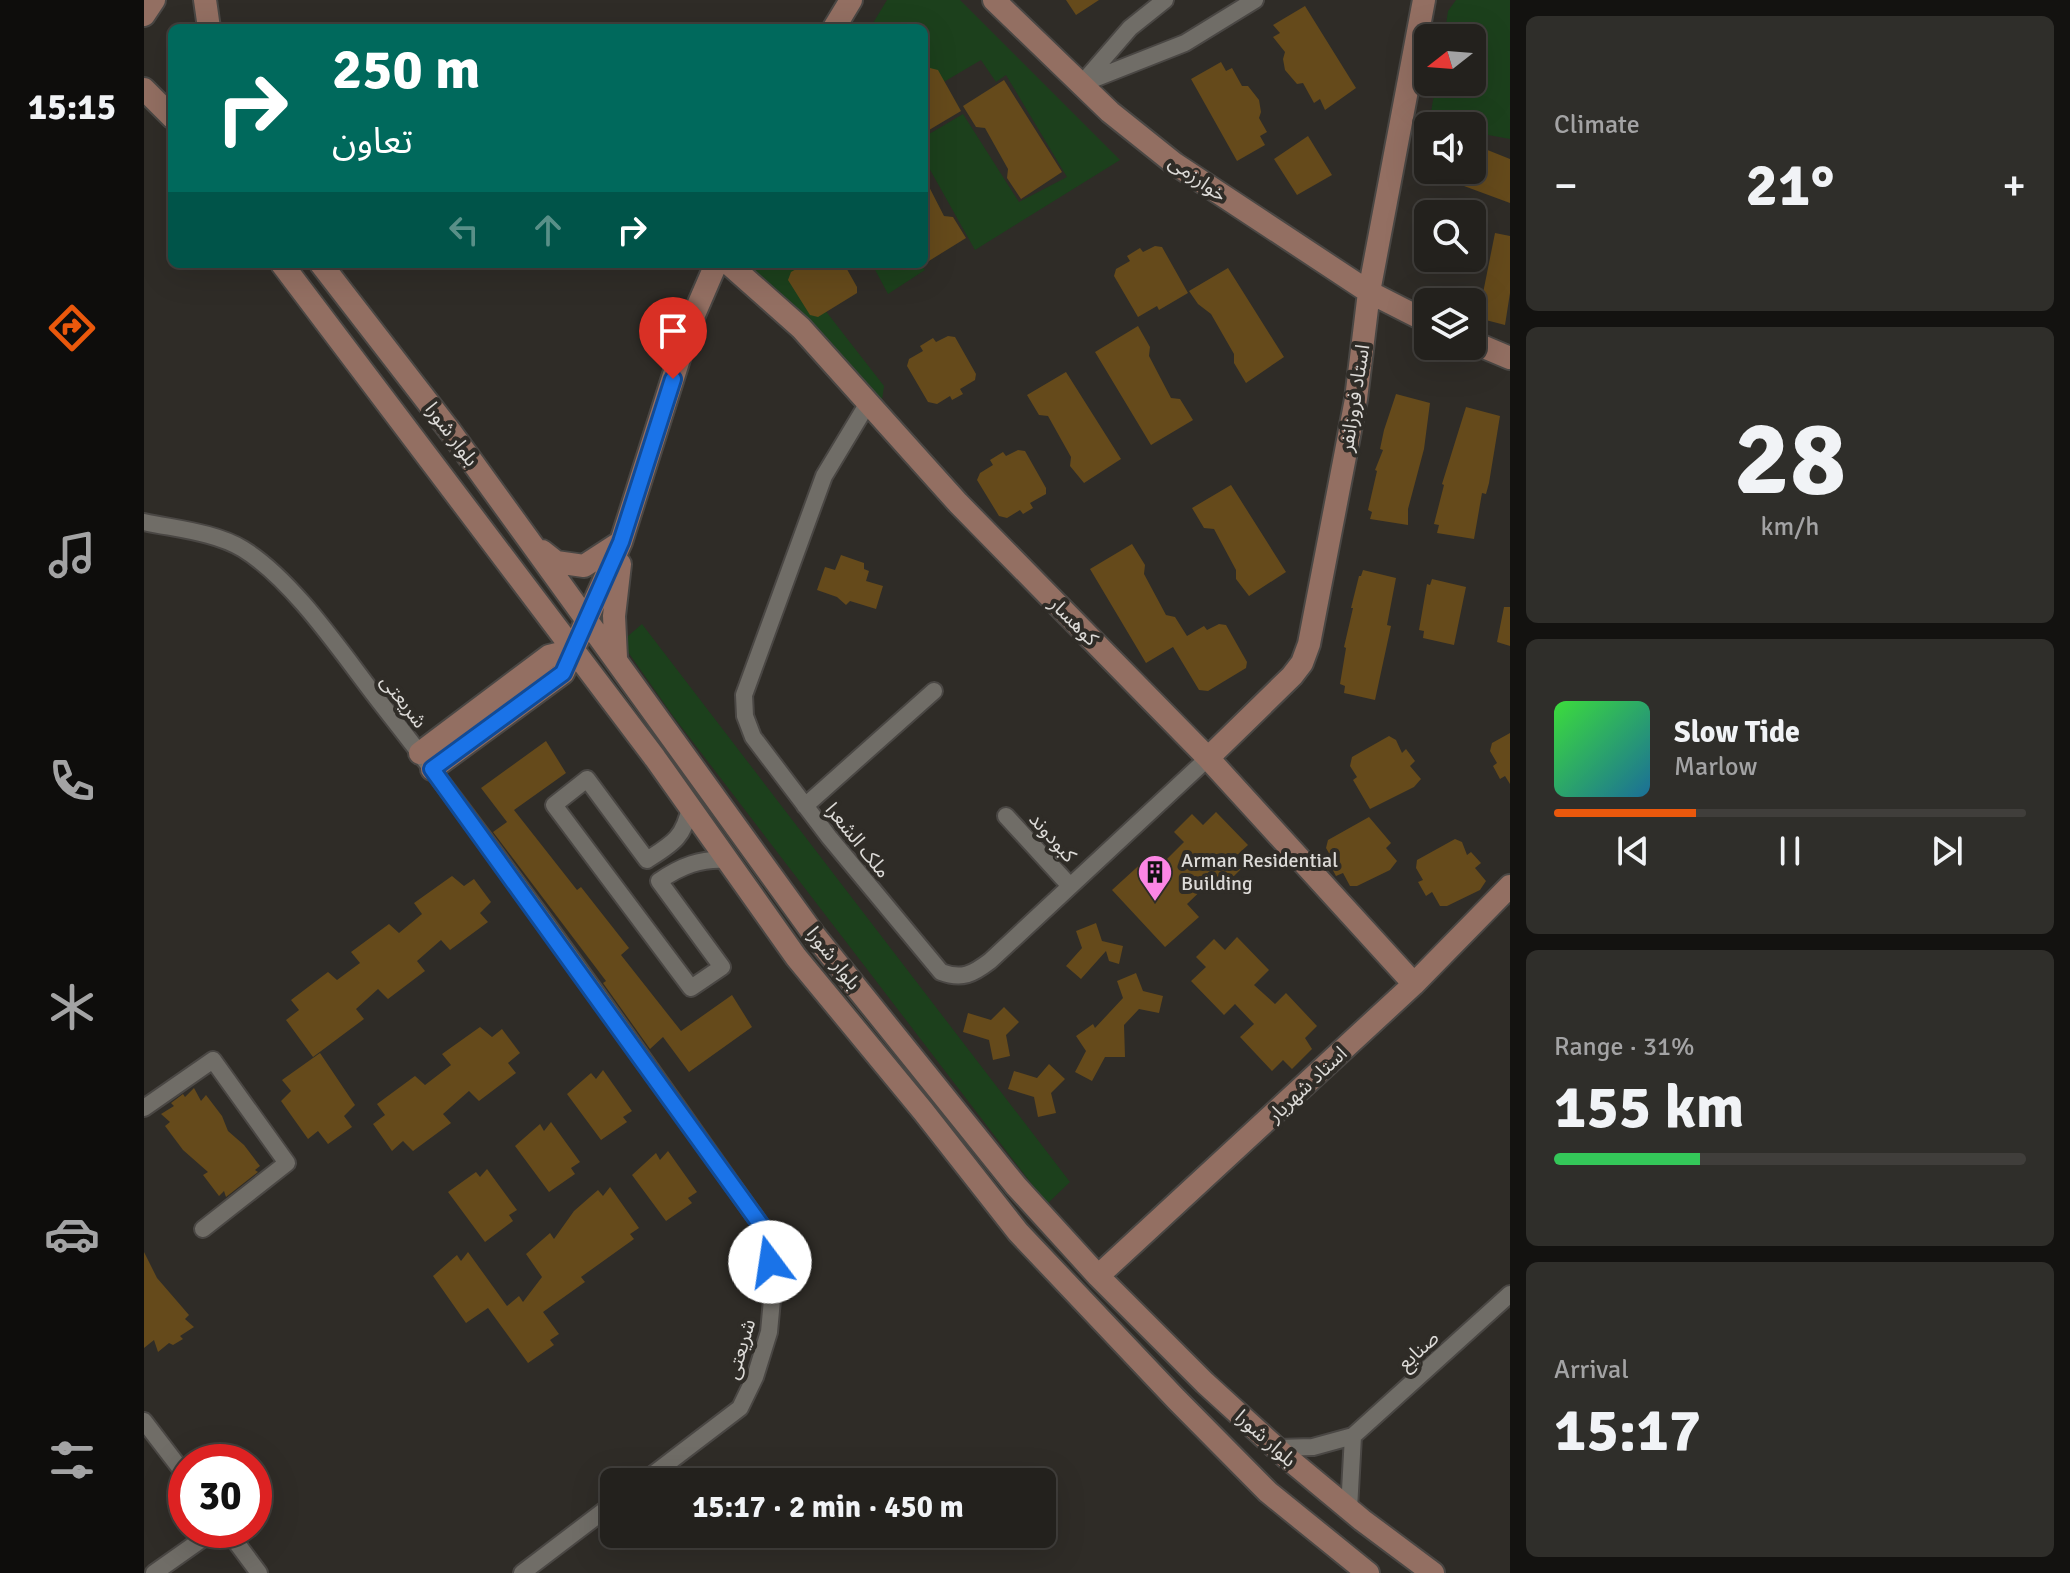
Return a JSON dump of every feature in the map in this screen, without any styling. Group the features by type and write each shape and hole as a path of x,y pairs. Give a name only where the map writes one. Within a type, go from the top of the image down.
{"main road":[{"path":"144,15 154,0"},
{"path":"205,0 208,24"},
{"path":"836,24 851,0"},
{"name":"خوارزمی","path":"994,0 1110,112 1175,164 1369,292 1414,315"},
{"name":"استاد فروزانفر","path":"1208,758 1292,676 1302,663 1309,644 1356,399 1369,292 1424,0"},
{"path":"144,89 168,113"},
{"name":"بلوار شورا","path":"285,268 690,807 796,957 1018,1232 1268,1492 1368,1573"},
{"name":"بلوار شورا","path":"324,268 450,431 815,936 1016,1186 1098,1276 1205,1383 1349,1509 1433,1573"},
{"path":"426,761 549,656 573,650 621,542 690,324 714,268"},
{"name":"کوهسار","path":"734,268 801,328 958,503 1208,758 1414,984"},
{"path":"1486,348 1510,358"},
{"path":"530,541 556,562 573,566 584,566 621,542"},
{"path":"616,658 614,616 621,542"},
{"name":"استاد شهریار","path":"1098,1276 1414,984 1510,886"}],"street":[{"path":"1081,84 1130,28 1165,0"},
{"path":"1081,84 1185,43 1255,0"},
{"name":"ملک الشعرا","path":"868,403 824,476 744,695 745,716 753,737 805,806 941,972 957,978 976,972 990,961 1208,758"},
{"name":"شریعتی","path":"144,522 201,534 241,548 282,579 426,761 768,1235 773,1289 769,1332 755,1377 740,1408 661,1468"},
{"path":"805,806 934,691"},
{"path":"587,779 647,860 722,967 691,988 554,805 587,779"},
{"path":"647,860 675,842 686,825 690,807"},
{"name":"کبودوند","path":"1006,816 1070,886"},
{"path":"659,881 680,867 713,859 727,860"},
{"path":"144,1108 213,1060 287,1163 203,1229"},
{"name":"صنایع","path":"1353,1436 1510,1294"},
{"path":"144,1421 168,1452"},
{"path":"1277,1448 1313,1447 1353,1436 1349,1509"},
{"path":"522,1573 600,1514"},
{"path":"154,1573 189,1548"},
{"path":"240,1548 259,1573"}],"green space":[{"path":"887,0 960,0 1120,160 975,250 928,166 928,135 963,114 1019,202 1067,177 1006,75 996,82 981,60 942,83 928,67 928,24 872,24"},
{"path":"1456,0 1510,0 1510,139 1486,135 1486,112 1431,112 1434,96 1486,96 1486,24 1446,24 1448,11"},
{"path":"753,268 799,268 821,305 884,386 882,400 755,274"},
{"path":"874,268 924,268 925,270 888,294"},
{"path":"642,624 1070,1182 1047,1204 673,716 621,642"}],"building":[{"path":"1066,0 1099,0 1076,15"},
{"path":"1305,6 1356,88 1325,110 1320,99 1314,103 1303,83 1297,84 1285,70 1285,52 1273,37 1280,33 1273,25"},
{"path":"1221,62 1226,71 1232,68 1242,86 1248,86 1259,100 1259,118 1267,132 1260,136 1265,145 1237,161 1191,79"},
{"path":"928,69 938,70 961,111 928,131"},
{"path":"1004,80 1062,172 1021,199 1007,178 1008,169 985,128 976,127 963,106"},
{"path":"1308,136 1332,175 1297,195 1274,159"},
{"path":"1486,149 1510,159 1510,203 1464,186 1486,184"},
{"path":"928,185 944,216 953,217 966,238 928,262"},
{"path":"1495,233 1510,236 1510,293 1505,325 1486,320 1484,288"},
{"path":"1155,246 1162,247 1188,293 1159,310 1157,306 1138,317 1114,276 1116,269 1130,261 1127,256 1140,248 1143,252"},
{"path":"798,268 846,268 857,293 818,317 810,315 788,280 791,272"},
{"path":"1228,268 1284,357 1246,383 1234,363 1234,354 1211,314 1198,304 1189,291"},
{"path":"1138,326 1150,347 1149,356 1171,398 1180,399 1193,420 1151,445 1095,352"},
{"path":"948,336 955,337 976,374 975,380 960,389 963,394 952,400 950,396 937,404 928,402 907,366 909,359 923,351 920,346 933,338 936,342"},
{"path":"1066,372 1121,459 1084,483 1070,466 1071,457 1048,416 1039,415 1027,395"},
{"path":"1396,394 1430,403 1424,449 1408,509 1408,525 1370,519 1372,512 1368,510 1375,470 1383,450 1380,449 1384,430"},
{"path":"1466,407 1500,416 1489,483 1486,494 1482,493 1474,539 1437,533 1439,525 1434,524 1442,484"},
{"path":"1018,450 1025,451 1046,488 1046,494 1030,503 1033,508 1023,514 1020,510 1007,518 999,516 977,480 980,473 993,465 990,460 1003,452 1006,456"},
{"path":"1231,485 1286,572 1249,596 1236,579 1236,570 1214,529 1204,528 1192,508"},
{"path":"1132,544 1145,565 1144,574 1166,615 1175,617 1187,636 1204,626 1207,630 1219,624 1226,625 1247,662 1246,668 1208,691 1199,690 1173,647 1146,663 1090,569"},
{"path":"841,555 864,563 864,569 869,571 866,581 883,586 876,609 850,601 846,605 837,597 817,590 825,567 835,570"},
{"path":"1363,570 1396,578 1387,625 1391,626 1375,700 1344,693 1345,686 1340,684 1351,608"},
{"path":"1432,579 1466,587 1454,645 1423,638 1424,631 1419,630 1427,584 1430,585"},
{"path":"1504,607 1510,607 1510,646 1497,642"},
{"path":"1510,733 1510,784 1505,776 1500,779 1493,766 1497,763 1490,751 1492,743"},
{"path":"1389,736 1396,740 1402,753 1406,749 1415,761 1410,766 1421,779 1414,787 1370,809 1353,780 1357,777 1350,766 1352,757"},
{"path":"546,741 566,773 514,810 577,890 581,887 629,948 621,955 681,1031 732,995 752,1027 689,1072 663,1037 650,1049 603,983 606,981 493,832 507,822 481,788"},
{"path":"1216,812 1248,845 1236,856 1242,868 1222,888 1213,879 1187,904 1199,917 1165,947 1112,890 1146,859 1156,870 1184,842 1174,832 1192,814 1203,825"},
{"path":"1369,817 1391,843 1386,848 1397,861 1390,870 1357,886 1350,886 1343,873 1336,876 1329,863 1333,860 1326,848 1328,840"},
{"path":"1455,839 1462,842 1467,855 1471,852 1481,863 1475,868 1486,881 1480,890 1447,906 1440,906 1432,892 1426,896 1418,882 1423,880 1416,868 1417,860"},
{"path":"452,876 464,886 474,879 491,902 480,913 488,922 450,950 441,940 417,961 425,971 388,999 378,989 356,1009 364,1019 313,1057 286,1020 299,1010 291,1000 328,972 337,980 360,963 351,952 389,924 399,933 422,914 414,903"},
{"path":"1096,923 1102,941 1123,946 1119,964 1109,961 1106,951 1081,979 1066,966 1082,948 1076,931"},
{"path":"1237,937 1269,970 1254,985 1275,1004 1286,993 1317,1026 1305,1038 1312,1049 1292,1069 1283,1060 1272,1071 1240,1037 1254,1024 1235,1004 1224,1015 1191,981 1206,967 1196,957 1214,939 1225,950"},
{"path":"1136,973 1143,991 1163,996 1159,1013 1139,1009 1124,1025 1125,1057 1105,1057 1092,1081 1075,1072 1086,1051 1076,1036 1093,1024 1095,1028 1123,998 1117,981"},
{"path":"1004,1007 1019,1022 1006,1035 1010,1056 993,1060 989,1040 963,1032 968,1013 991,1020"},
{"path":"480,1027 492,1037 502,1029 520,1053 508,1063 516,1073 479,1101 469,1091 443,1114 451,1123 413,1151 403,1141 392,1151 373,1124 385,1115 377,1104 415,1076 425,1085 451,1065 442,1054"},
{"path":"320,1053 355,1105 344,1116 352,1127 328,1144 318,1131 308,1139 281,1101 291,1091 282,1080"},
{"path":"1049,1064 1065,1079 1051,1093 1056,1113 1038,1117 1034,1097 1008,1089 1014,1071 1037,1078"},
{"path":"603,1070 632,1111 623,1117 627,1122 601,1140 567,1094 591,1073 596,1079"},
{"path":"194,1088 201,1101 206,1095 222,1116 228,1131 260,1166 255,1170 258,1172 226,1197 224,1191 219,1196 203,1175 208,1172 183,1150 165,1126 170,1122 161,1114 174,1106 171,1103 183,1094 185,1097"},
{"path":"551,1122 580,1162 571,1168 575,1174 549,1192 515,1146 540,1124 544,1131"},
{"path":"668,1151 697,1192 688,1198 692,1203 666,1221 632,1175 656,1153 660,1160"},
{"path":"487,1169 517,1210 509,1215 513,1221 485,1242 448,1192 476,1172 480,1177"},
{"path":"610,1187 639,1228 630,1234 634,1239 581,1277 585,1282 543,1312 559,1334 550,1340 554,1345 528,1363 488,1308 466,1323 433,1276 457,1255 461,1261 468,1252 507,1306 519,1296 523,1302 542,1277 526,1254 550,1233 554,1239 574,1211 598,1190 603,1196"},
{"path":"144,1252 157,1278 189,1315 185,1319 194,1327 180,1336 183,1339 173,1345 169,1343 158,1352 154,1340 144,1348"}],"place":[{"name":"Arman Residential Building","path":"1155,903"}],"route":[{"path":"673,379 621,542 563,673 432,769 768,1235 770,1262"}]}
